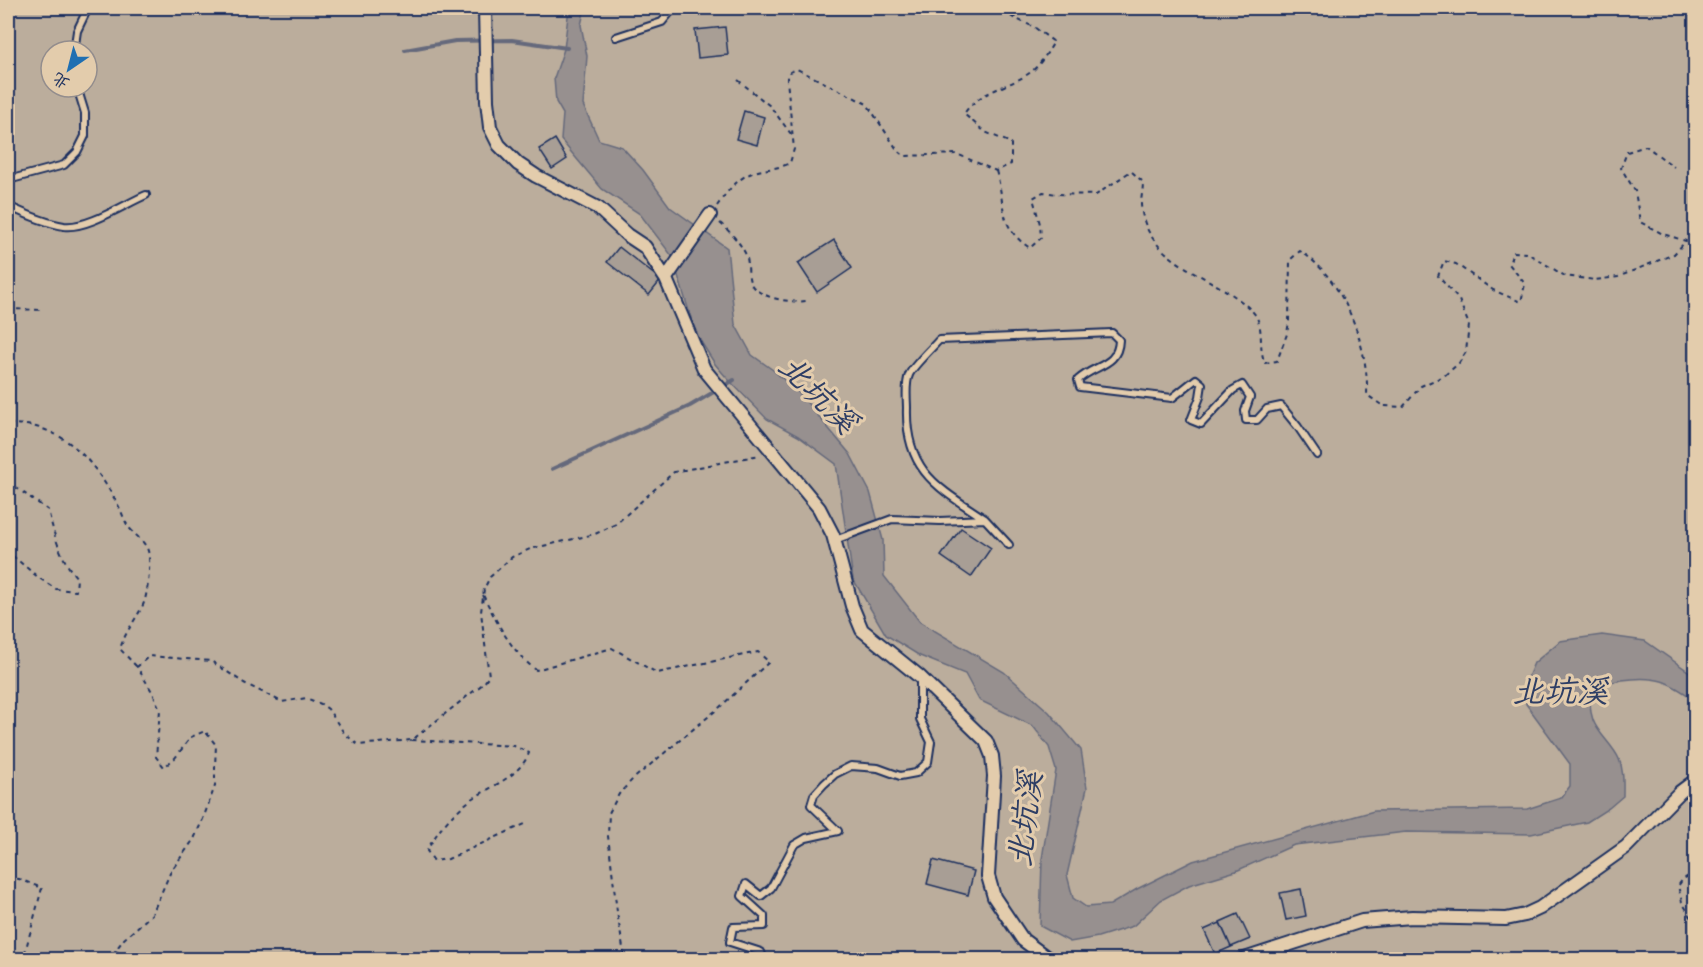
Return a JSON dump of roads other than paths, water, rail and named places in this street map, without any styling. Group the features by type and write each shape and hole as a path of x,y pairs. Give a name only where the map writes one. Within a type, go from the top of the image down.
{"street":[{"path":"485,8 487,101 490,127 499,145 518,164 536,176 598,208 627,235 645,247 666,279 704,369 819,508 835,540 852,606 861,630 920,677 986,741 992,756 994,776 988,876 994,897 1023,940 1050,960"},
{"path":"666,278 710,215"},
{"path":"1240,960 1362,921 1412,917 1506,919 1525,915 1540,908 1626,847 1680,792 1695,783"}],"lane":[{"path":"76,39 88,8"},
{"path":"616,37 662,22 672,8"},
{"path":"8,180 64,165 77,152 84,136 85,113 81,99"},
{"path":"8,206 26,215 66,226 92,222 146,195"},
{"path":"1009,545 986,519 946,492 925,474 914,454 907,412 908,376 939,340 1112,333 1119,340 1119,351 1112,360 1087,372 1078,380 1080,387 1172,398 1196,379 1202,384 1200,397 1191,420 1202,424 1233,390 1242,385 1250,397 1245,411 1246,420 1257,420 1267,409 1281,406 1317,455"},
{"path":"835,540 892,519 940,521 986,519"},
{"path":"764,960 761,952 730,942 733,927 764,926 764,916 742,896 746,884 760,896 771,888 794,845 806,838 838,831 811,806 814,795 835,774 851,766 878,768 900,776 916,773 928,762 931,742 920,719 920,677"}],"water":[{"name":"北坑溪","path":"569,8 585,8 581,25 587,56 583,105 599,140 622,147 643,170 670,207 727,248 735,324 752,355 799,393 850,454 870,492 883,540 884,576 920,622 1004,672 1049,712 1081,750 1087,788 1067,875 1073,898 1086,907 1110,905 1193,861 1374,811 1527,809 1561,798 1570,786 1570,764 1526,704 1524,686 1534,663 1560,641 1602,635 1645,641 1695,676 1695,700 1669,684 1644,678 1613,682 1595,691 1590,703 1593,720 1619,759 1623,796 1587,822 1531,834 1406,832 1294,845 1236,871 1189,885 1161,900 1133,926 1098,937 1070,942 1040,926 1042,859 1056,770 1049,747 1033,726 979,700 965,674 920,656 886,635 853,579 836,464 798,436 767,419 726,377 696,334 672,256 640,214 602,189 561,140 563,114 556,102 554,78 564,49"}],"waterway":[{"path":"405,50 455,41 512,40 567,48"},
{"path":"552,469 690,406 734,380"}]}
